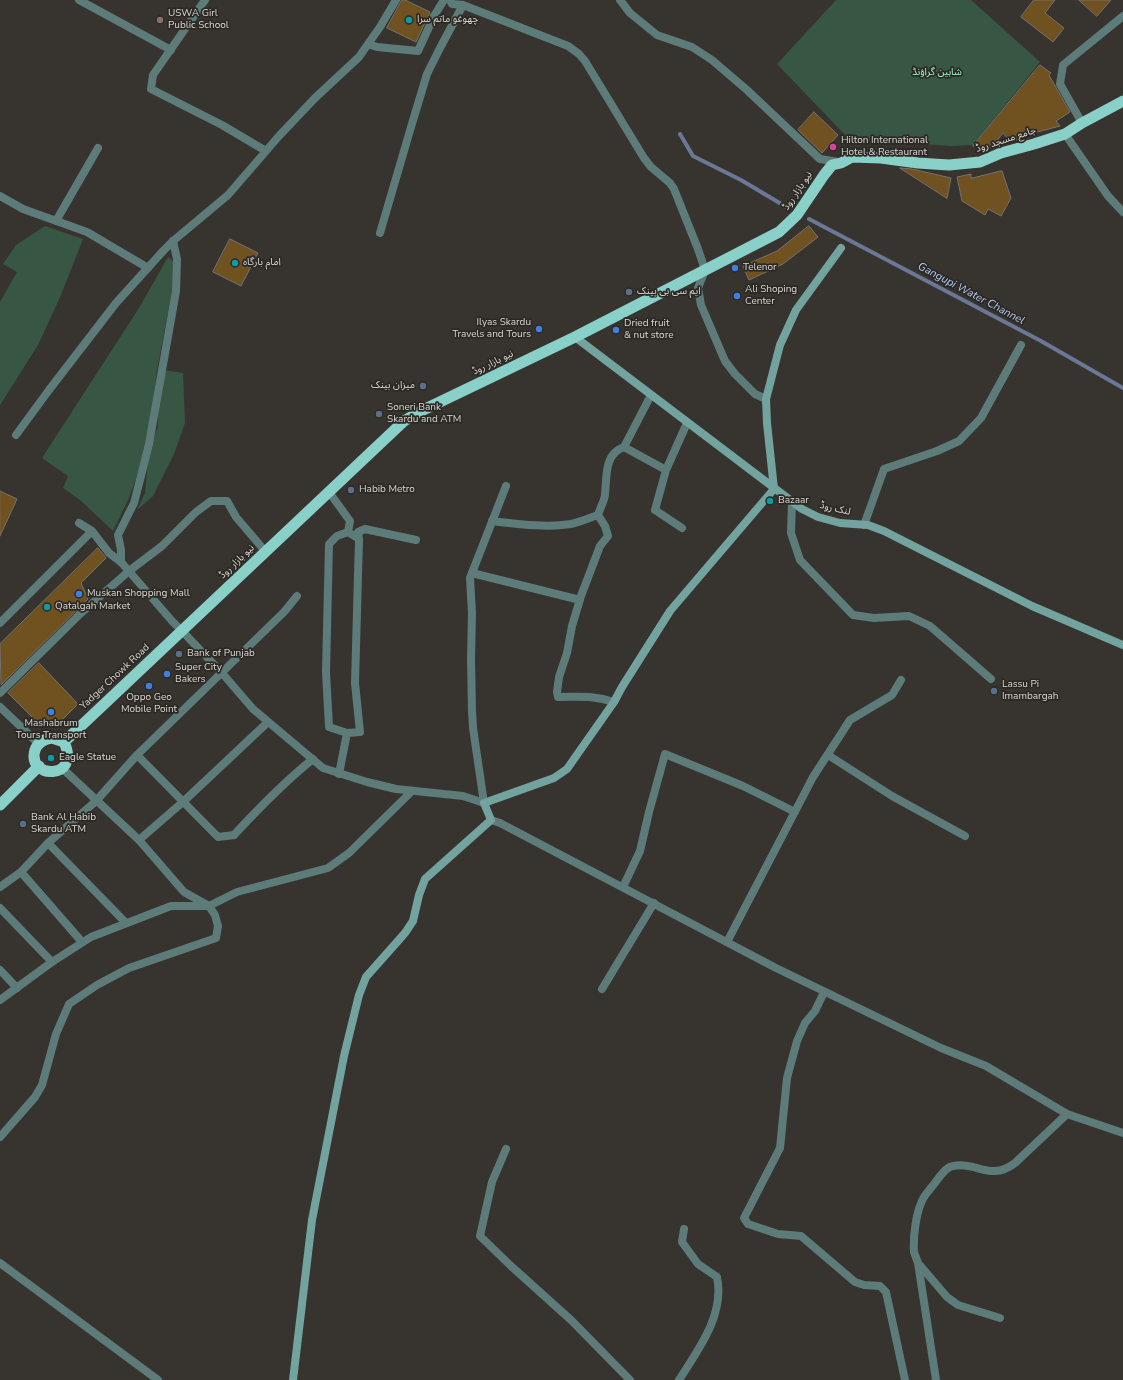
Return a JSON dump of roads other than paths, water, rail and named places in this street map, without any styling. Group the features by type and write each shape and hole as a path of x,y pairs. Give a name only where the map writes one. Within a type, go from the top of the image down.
{"highway":[{"name":"جامع مسجد روڈ","path":"841,162 852,157 881,158 949,165 980,162 1065,134 1123,101"},
{"name":"نیو بازار روڈ","path":"182,630 404,421 421,411 575,337 779,232 798,215 832,164 841,162"},
{"name":"Yadger Chowk Road","path":"64,742 182,630"},
{"path":"52,738 64,742 68,753 68,759 62,768 51,772 46,771 39,766 35,759 34,752 38,744 46,739 52,738"},
{"path":"0,806 39,766"}],"main road":[{"path":"293,1380 312,1220 342,1063 359,995 366,977 405,933 413,921 419,895 425,879 491,820 484,803 554,778 567,768 614,702 670,611 774,489 766,399 780,345 796,310 841,248"},
{"name":"لنک روڈ","path":"575,337 774,489 792,502 818,517 840,523 864,525 884,531 1032,606 1123,645"}],"street":[{"path":"79,0 171,50"},
{"path":"205,0 154,75 151,89 222,125 266,152"},
{"path":"16,435 116,303 173,241 228,195 315,98 359,57 380,28 396,0"},
{"path":"368,44 378,47 418,51 434,16 444,0"},
{"path":"450,0 452,4 463,5 568,46 582,58 644,158 651,167 670,183 698,249 705,270 698,288 700,305 725,361 735,374 755,394 766,399"},
{"path":"620,0 630,13 657,34 692,47 712,60 752,95 820,159 841,162"},
{"path":"380,233 410,126 427,74 463,5"},
{"path":"1082,123 1060,84 1063,65 1123,16"},
{"path":"1065,134 1108,196 1123,212"},
{"path":"56,221 98,148"},
{"path":"0,196 23,209 87,232 148,268"},
{"path":"121,562 121,550 118,535 134,503 149,444 176,291 177,259 173,241"},
{"path":"864,525 884,469 937,451 959,441 980,418 1021,345"},
{"path":"598,515 605,495 608,464 611,456 618,449 624,447 651,395"},
{"path":"682,528 655,510 666,470 687,423"},
{"path":"624,447 666,470"},
{"path":"79,523 92,531 109,553 121,562 172,622 182,630 222,673 252,709 323,768 366,782 412,791 463,796 484,803 473,728 471,659 472,613 470,578 506,486"},
{"path":"329,492 350,521 348,532"},
{"path":"0,693 128,571 162,546 196,512 211,501 227,501 236,517 265,551"},
{"path":"792,502 791,533 800,560 853,615 874,618 909,616 930,626 991,679"},
{"path":"492,521 528,526 545,526 572,524 598,515"},
{"path":"598,515 605,526 608,536 600,546 580,600 572,626 567,652 559,676 557,692 558,697 586,696 603,698 614,702"},
{"path":"359,538 348,532 337,536 329,544 326,672 329,727 347,733 360,732 355,683 359,538 358,532 365,529 416,540"},
{"path":"0,623 92,531"},
{"path":"472,573 580,600"},
{"path":"0,887 20,872 48,843 96,802 137,755 284,612 297,596"},
{"path":"727,942 813,777 850,720 892,695 901,680"},
{"path":"0,707 38,744"},
{"path":"139,840 184,801 268,722"},
{"path":"339,774 347,733"},
{"path":"623,887 640,851 665,754 743,786 795,812"},
{"path":"137,755 218,837 234,835 261,805 288,779 312,759"},
{"path":"828,755 892,796 965,836"},
{"path":"0,1137 35,1097 42,1085 56,1034 69,1004 96,985 129,968 216,938 218,926 215,915 209,906 184,892 139,840 96,802 62,768"},
{"path":"0,1000 52,962 90,937 171,906 209,906 237,892 328,868 349,853 412,791"},
{"path":"491,820 500,823 824,992 941,1048 986,1066 1067,1114 1123,1133"},
{"path":"48,843 126,923"},
{"path":"20,872 82,942"},
{"path":"602,989 654,903"},
{"path":"0,908 52,962"},
{"path":"0,970 17,988"},
{"path":"824,992 815,1011 805,1023 797,1042 787,1078 780,1148 744,1218 748,1224 778,1234 801,1236 855,1282 864,1285 880,1286 886,1292 906,1380"},
{"path":"936,1380 918,1263 914,1252 914,1232 923,1199 945,1170 952,1166 1000,1171 1007,1169 1067,1114"},
{"path":"506,1148 492,1182 480,1236 571,1320 630,1380"},
{"path":"679,1380 705,1339 718,1306 719,1287 718,1277 698,1264 682,1242 684,1229"},
{"path":"0,1263 158,1380"},
{"path":"918,1263 947,1296 958,1305 1000,1318"}],"waterway":[{"name":"Gangupi Water Channel","path":"680,134 693,156 741,180 788,208"},
{"name":"Gangupi Water Channel","path":"809,219 1041,341 1123,388"}],"place":[{"name":"USWA Girl Public School","path":"160,20"},
{"name":"چھوغو ماتم سرا","path":"409,20"},
{"name":"Hilton International Hotel & Restaurant","path":"833,147"},
{"name":"امام بارگاہ","path":"235,263"},
{"name":"Telenor","path":"735,268"},
{"name":"ایم سی بی بینک","path":"629,292"},
{"name":"Ali Shoping Center","path":"737,296"},
{"name":"Ilyas Skardu Travels and Tours","path":"539,329"},
{"name":"Dried fruit & nut store","path":"616,330"},
{"name":"میزان بینک","path":"423,386"},
{"name":"Soneri Bank Skardu and ATM","path":"379,414"},
{"name":"Habib Metro","path":"351,490"},
{"name":"Bazaar","path":"770,501"},
{"name":"Muskan Shopping Mall","path":"79,594"},
{"name":"Qatalgah Market","path":"47,607"},
{"name":"Bank of Punjab","path":"179,654"},
{"name":"Super City Bakers","path":"167,674"},
{"name":"Oppo Geo Mobile Point","path":"149,686"},
{"name":"Lassu Pi Imambargah","path":"994,691"},
{"name":"Mashabrum Tours Transport","path":"51,712"},
{"name":"Eagle Statue","path":"51,758"},
{"name":"Bank Al Habib Skardu ATM","path":"23,824"}],"park label":[{"name":"شاہین گراؤنڈ","path":"937,73"}]}
